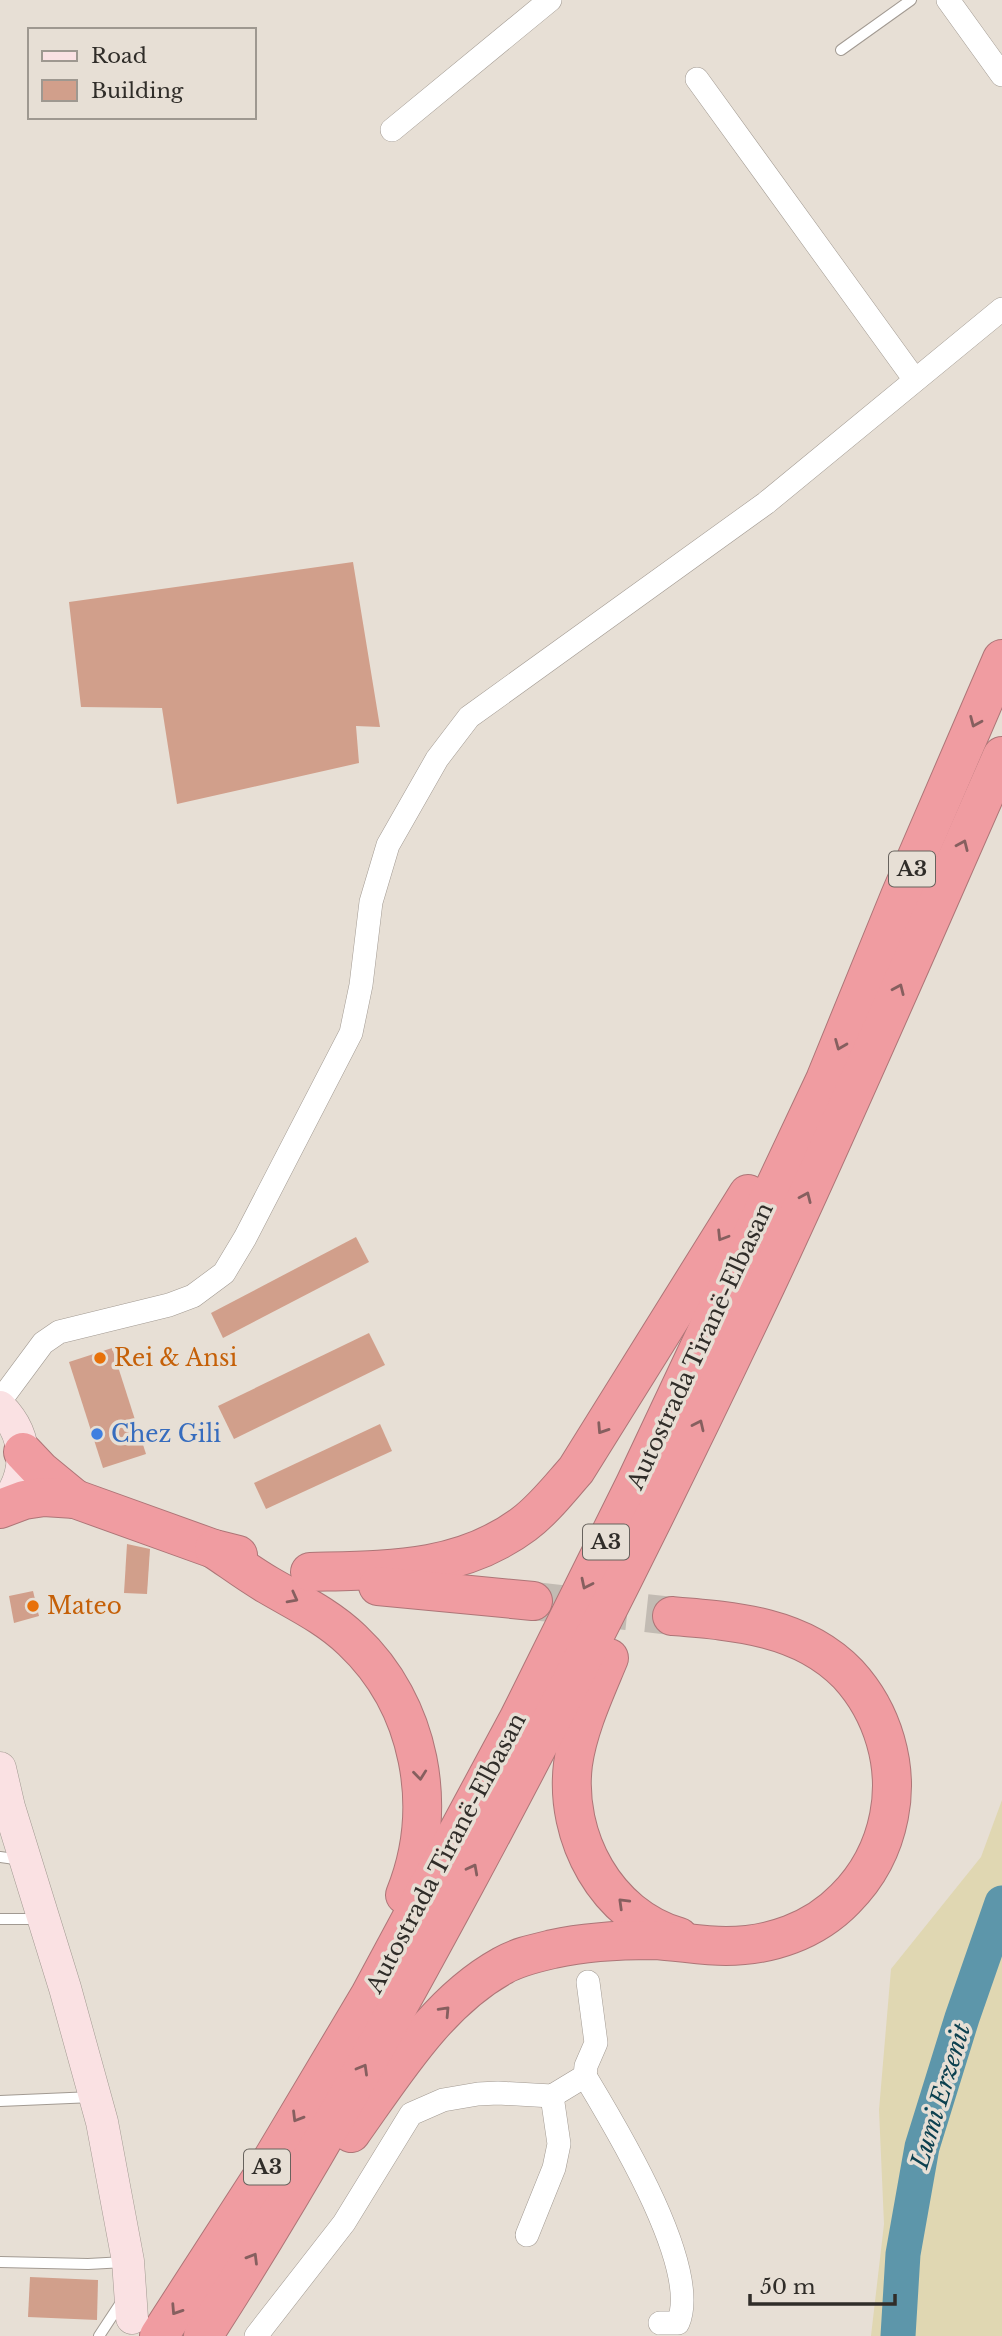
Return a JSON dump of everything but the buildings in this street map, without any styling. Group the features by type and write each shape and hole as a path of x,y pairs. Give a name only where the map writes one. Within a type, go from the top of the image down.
{"highway":[{"name":"Autostrada Tiranë-Elbasan","path":"137,2301 255,2188 370,1995 531,1694 635,1485 825,1080 900,896 1002,659"},
{"name":"Autostrada Tiranë-Elbasan","path":"203,2336 293,2192 397,2010 541,1742 670,1486 768,1280 1002,757"},
{"path":"310,1572 396,1570 437,1564 498,1541 525,1523 550,1500 576,1470 644,1363 752,1188 802,1093 825,1080"},
{"path":"23,1452 75,1499"},
{"path":"670,1486 674,1510 580,1732 573,1764 573,1804 581,1839 593,1869 620,1902 659,1930 704,1944"},
{"path":"0,1509 24,1500 44,1497 75,1499 214,1549 310,1572 387,1587 533,1601"},
{"path":"214,1549 270,1586 300,1601 352,1640 386,1679 410,1728 418,1754 421,1840 411,1880 400,1908 364,1974 370,1995"},
{"path":"293,2192 316,2182 425,2034 461,1995 505,1964 536,1953 596,1942 628,1940 744,1945 787,1937 803,1930 839,1905 855,1889 880,1849 891,1804 892,1778 889,1754 871,1706 857,1684 841,1667 798,1639 755,1625 672,1616"}],"main road":[{"path":"0,1407 16,1427 23,1452 20,1479 15,1491 0,1509"},
{"path":"0,1768 13,1859 43,1919 95,2097 117,2193 137,2301"}],"street":[{"path":"392,130 550,0"},
{"path":"948,0 1002,75"},
{"path":"697,79 915,380"},
{"path":"0,1401 43,1343 59,1332 169,1305 193,1296 224,1273 257,1216 351,1033 361,985 371,902 388,845 438,759 469,717 766,503 1002,309"},
{"path":"588,1982 596,2043 586,2066 585,2076 624,2141 667,2234 682,2286 683,2312 678,2323 660,2323"},
{"path":"256,2336 344,2223 411,2114 443,2100 478,2094 552,2096 585,2076"},
{"path":"527,2235 554,2168 559,2144 552,2096"}],"lane":[{"path":"841,50 911,0"},
{"path":"0,1919 43,1919"},
{"path":"0,2101 95,2097"},
{"path":"0,2262 88,2264 137,2301 99,2336"}],"sand":[{"path":"1002,1800 1002,2336 871,2336 884,2224 879,2110 891,1969 981,1857"}],"waterway":[{"name":"Lumi Erzenit","path":"898,2336 903,2254 922,2147 962,2018 1002,1903"}],"tunnel":[{"path":"533,1601 672,1616"}],"place":[{"name":"Rei & Ansi","path":"100,1358"},
{"name":"Chez Gili","path":"97,1434"},
{"name":"Mateo","path":"33,1606"}]}
